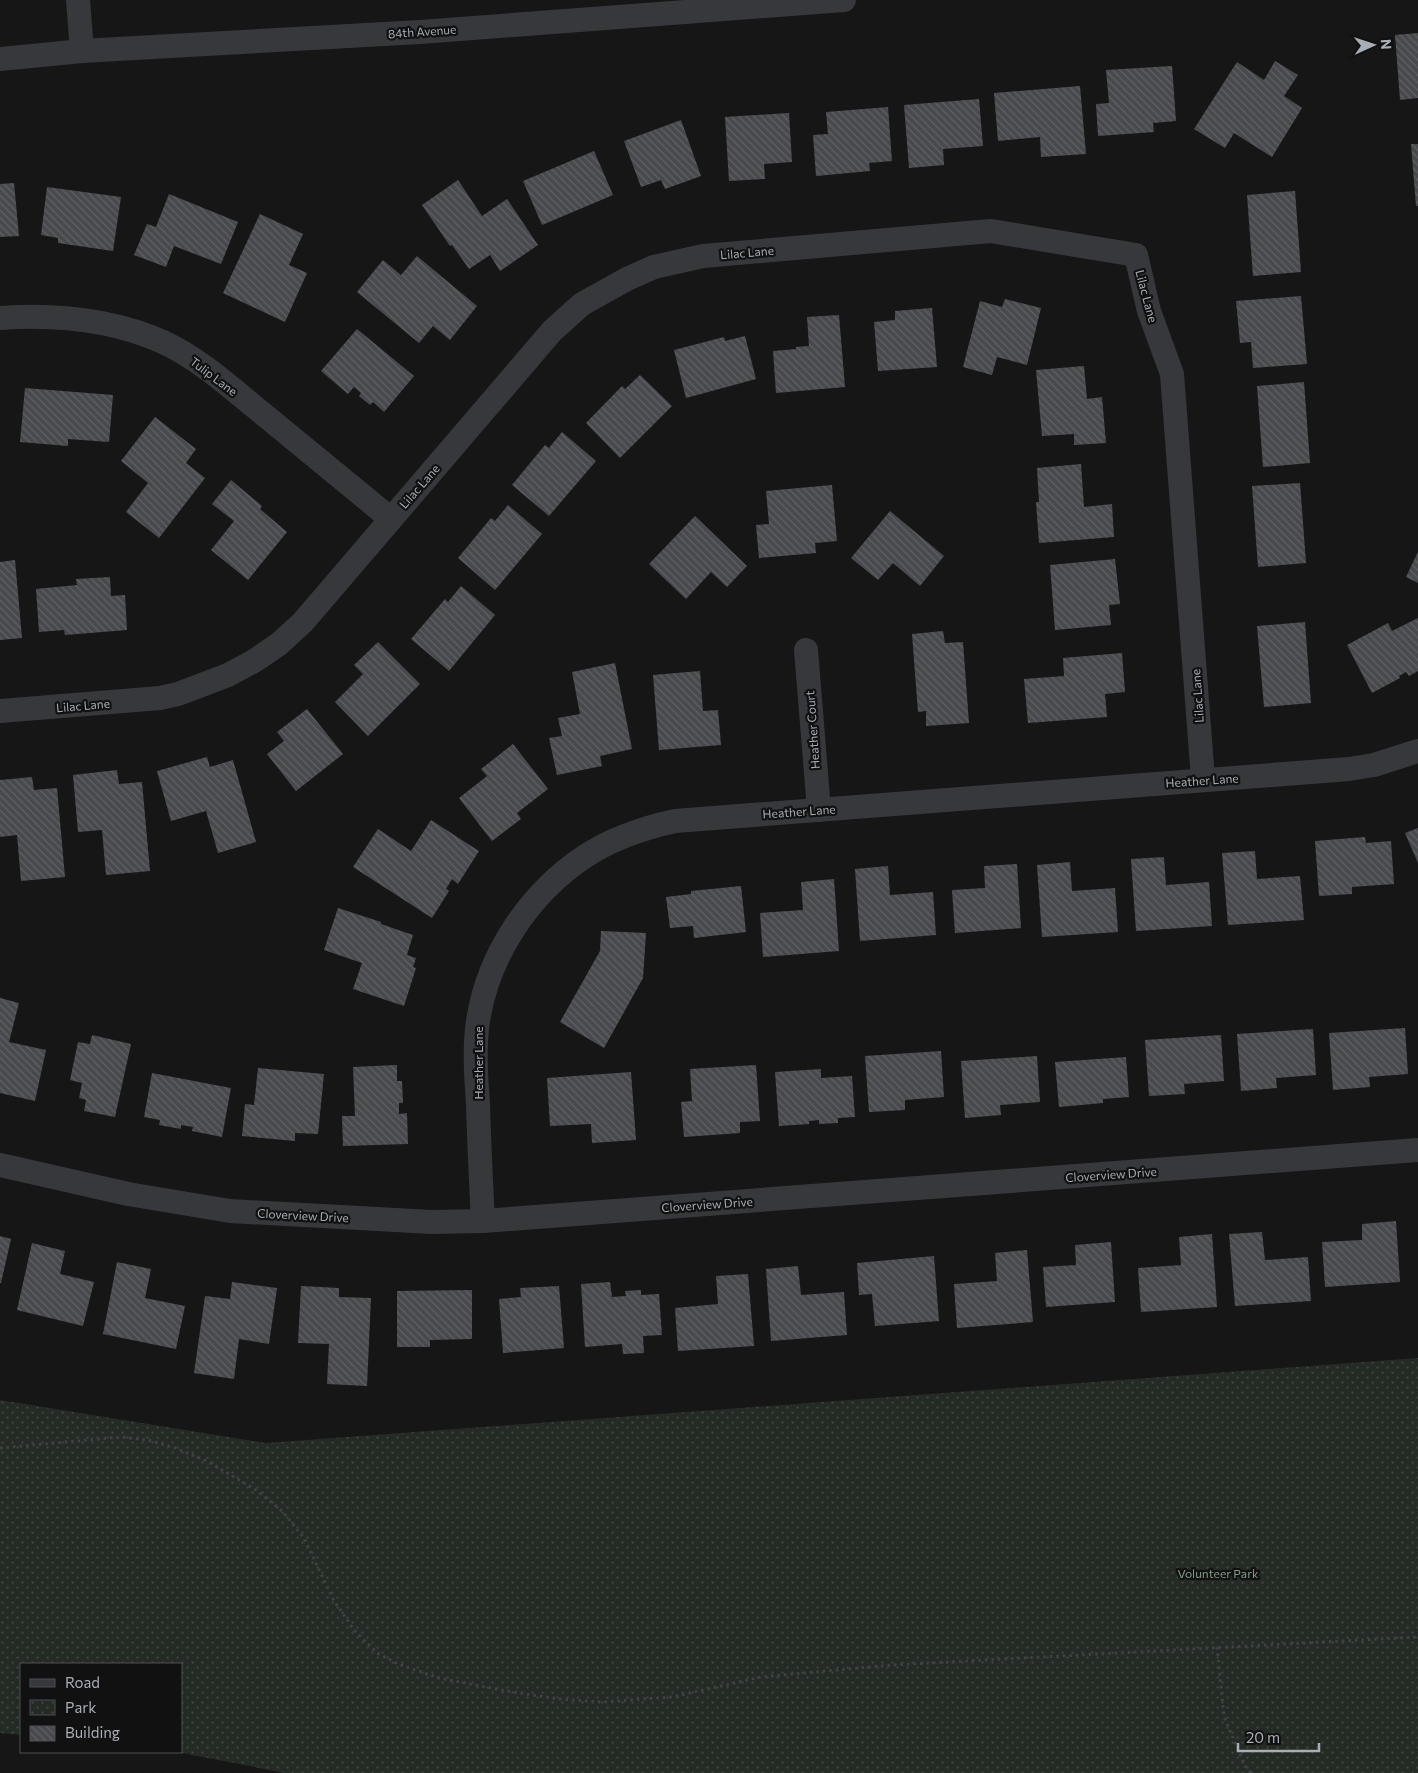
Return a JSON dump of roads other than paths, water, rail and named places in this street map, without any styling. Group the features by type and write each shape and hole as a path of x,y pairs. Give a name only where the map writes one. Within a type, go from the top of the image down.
{"street":[{"path":"78,0 82,51"},
{"name":"84th Avenue","path":"0,58 82,51 420,32 844,0"},
{"name":"Lilac Lane","path":"0,711 160,698 228,675 254,661 279,644 302,622 552,330 582,304 627,279 654,268 703,256 991,230 1136,256 1149,311 1172,374 1203,779"},
{"name":"Tulip Lane","path":"0,318 48,316 88,320 118,326 164,342 206,368 391,519"},
{"name":"Heather Court","path":"806,650 819,810"},
{"name":"Heather Lane","path":"482,1221 475,1050 478,1020 485,991 498,956 512,930 537,899 557,878 584,857 614,840 648,827 675,821 1349,769 1374,765 1418,751"},
{"name":"Cloverview Drive","path":"0,1164 128,1194 230,1211 432,1222 482,1221 1418,1150"}],"park label":[{"name":"Volunteer Park","path":"1218,1573"}]}
